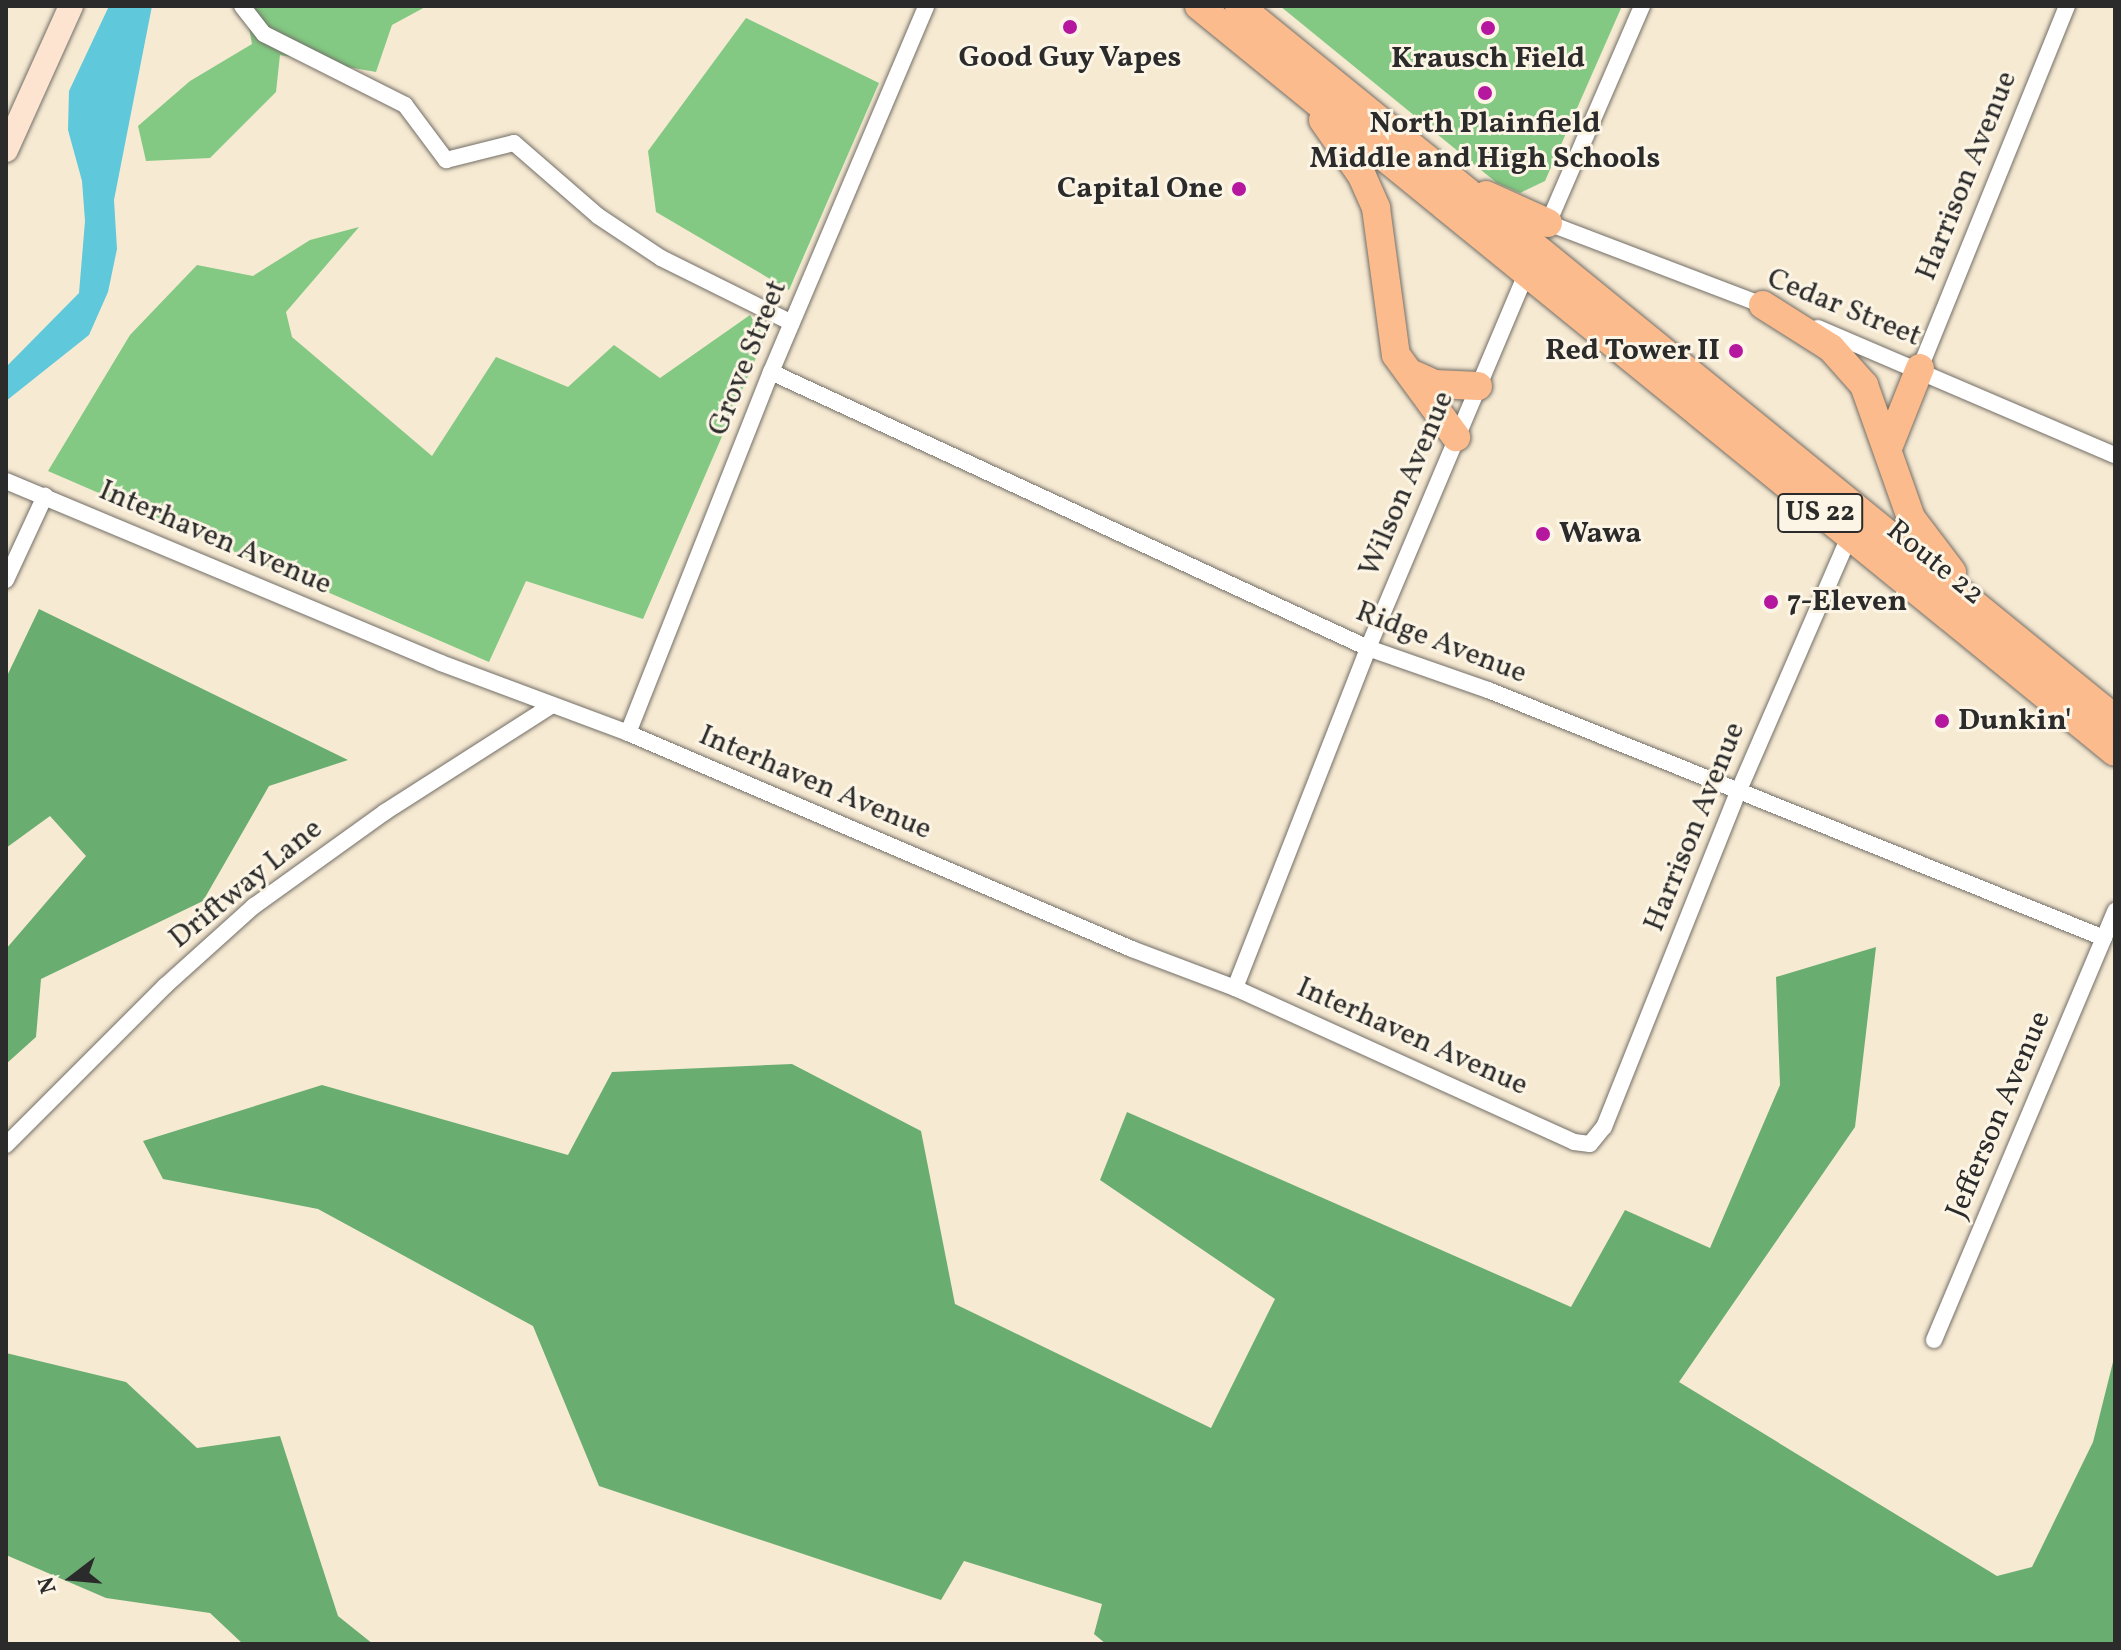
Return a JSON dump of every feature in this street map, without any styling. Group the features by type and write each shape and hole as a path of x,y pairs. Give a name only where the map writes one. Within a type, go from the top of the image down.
{"highway":[{"name":"US 22","path":"1199,6 1975,604 2115,719"},
{"name":"US 22","path":"1239,6 1453,180 1532,261"},
{"path":"1268,61 1313,107 1362,176 1381,231 1391,337 1410,373 1456,437"},
{"path":"1453,180 1548,223"},
{"name":"Route 22","path":"1532,261 1849,537 2115,752"},
{"path":"1763,305 1848,362 1864,385 1911,518 1975,604"},
{"path":"1888,448 1920,368"},
{"path":"1410,373 1435,384 1478,386"}],"main road":[{"path":"6,150 71,6"}],"street":[{"path":"242,6 264,34 405,105 446,160 514,143 598,216 661,258 792,323"},
{"name":"Grove Street","path":"628,733 771,372 926,6"},
{"name":"Wilson Avenue","path":"1235,988 1368,648 1642,6"},
{"name":"Harrison Avenue","path":"1920,368 2067,6"},
{"name":"Cedar Street","path":"1548,223 1920,368 2115,455"},
{"name":"Ridge Avenue","path":"771,372 1368,648 1739,790 2104,938"},
{"name":"Interhaven Avenue","path":"6,481 552,705 628,733 1132,949 1235,988 1574,1142 1596,1139"},
{"path":"6,580 45,496"},
{"name":"Harrison Avenue","path":"1596,1139 1739,790 1849,537"},
{"name":"Driftway Lane","path":"6,1145 165,986 254,906 385,812 552,705"},
{"name":"Jefferson Avenue","path":"1934,1340 2115,911"}],"green space":[{"path":"245,6 427,6 392,25 376,72 280,55 276,92 210,158 146,161 138,126 190,81 252,44"},
{"name":"North Plainfield Middle and High Schools","path":"1280,6 1622,6 1545,181 1520,193 1497,183"},
{"path":"746,18 879,83 789,290 656,212 648,151"},
{"path":"359,227 286,312 292,337 432,456 496,357 568,387 614,345 660,378 750,315 765,337 643,619 526,581 489,662 48,471 130,335 197,265 253,276 310,240"},
{"path":"39,609 348,760 269,786 203,901 41,979 36,1037 6,1064 6,949 86,856 50,816 6,848 6,678"},
{"path":"1876,947 1855,1127 1679,1382 1997,1576 2032,1567 2093,1442 2115,1354 2115,1644 1106,1644 1094,1634 1102,1604 964,1561 941,1600 599,1486 533,1326 318,1209 163,1179 143,1141 322,1085 568,1155 612,1072 792,1064 921,1131 955,1304 1211,1428 1275,1299 1100,1180 1127,1112 1571,1307 1625,1210 1710,1248 1780,1085 1776,977"},
{"path":"6,1353 126,1382 197,1448 280,1436 338,1616 373,1644 243,1644 210,1613 106,1598 6,1555"}],"water":[{"path":"109,6 152,6 114,200 117,249 108,292 89,335 6,401 6,367 79,293 85,221 82,181 68,130 69,91"}],"place":[{"name":"Good Guy Vapes","path":"1070,27"},
{"name":"Krausch Field","path":"1488,28"},
{"name":"North Plainfield Middle and High Schools","path":"1485,93"},
{"name":"Capital One","path":"1239,189"},
{"name":"Red Tower II","path":"1736,351"},
{"name":"Wawa","path":"1543,534"},
{"name":"7-Eleven","path":"1771,602"},
{"name":"Dunkin'","path":"1942,721"}]}
